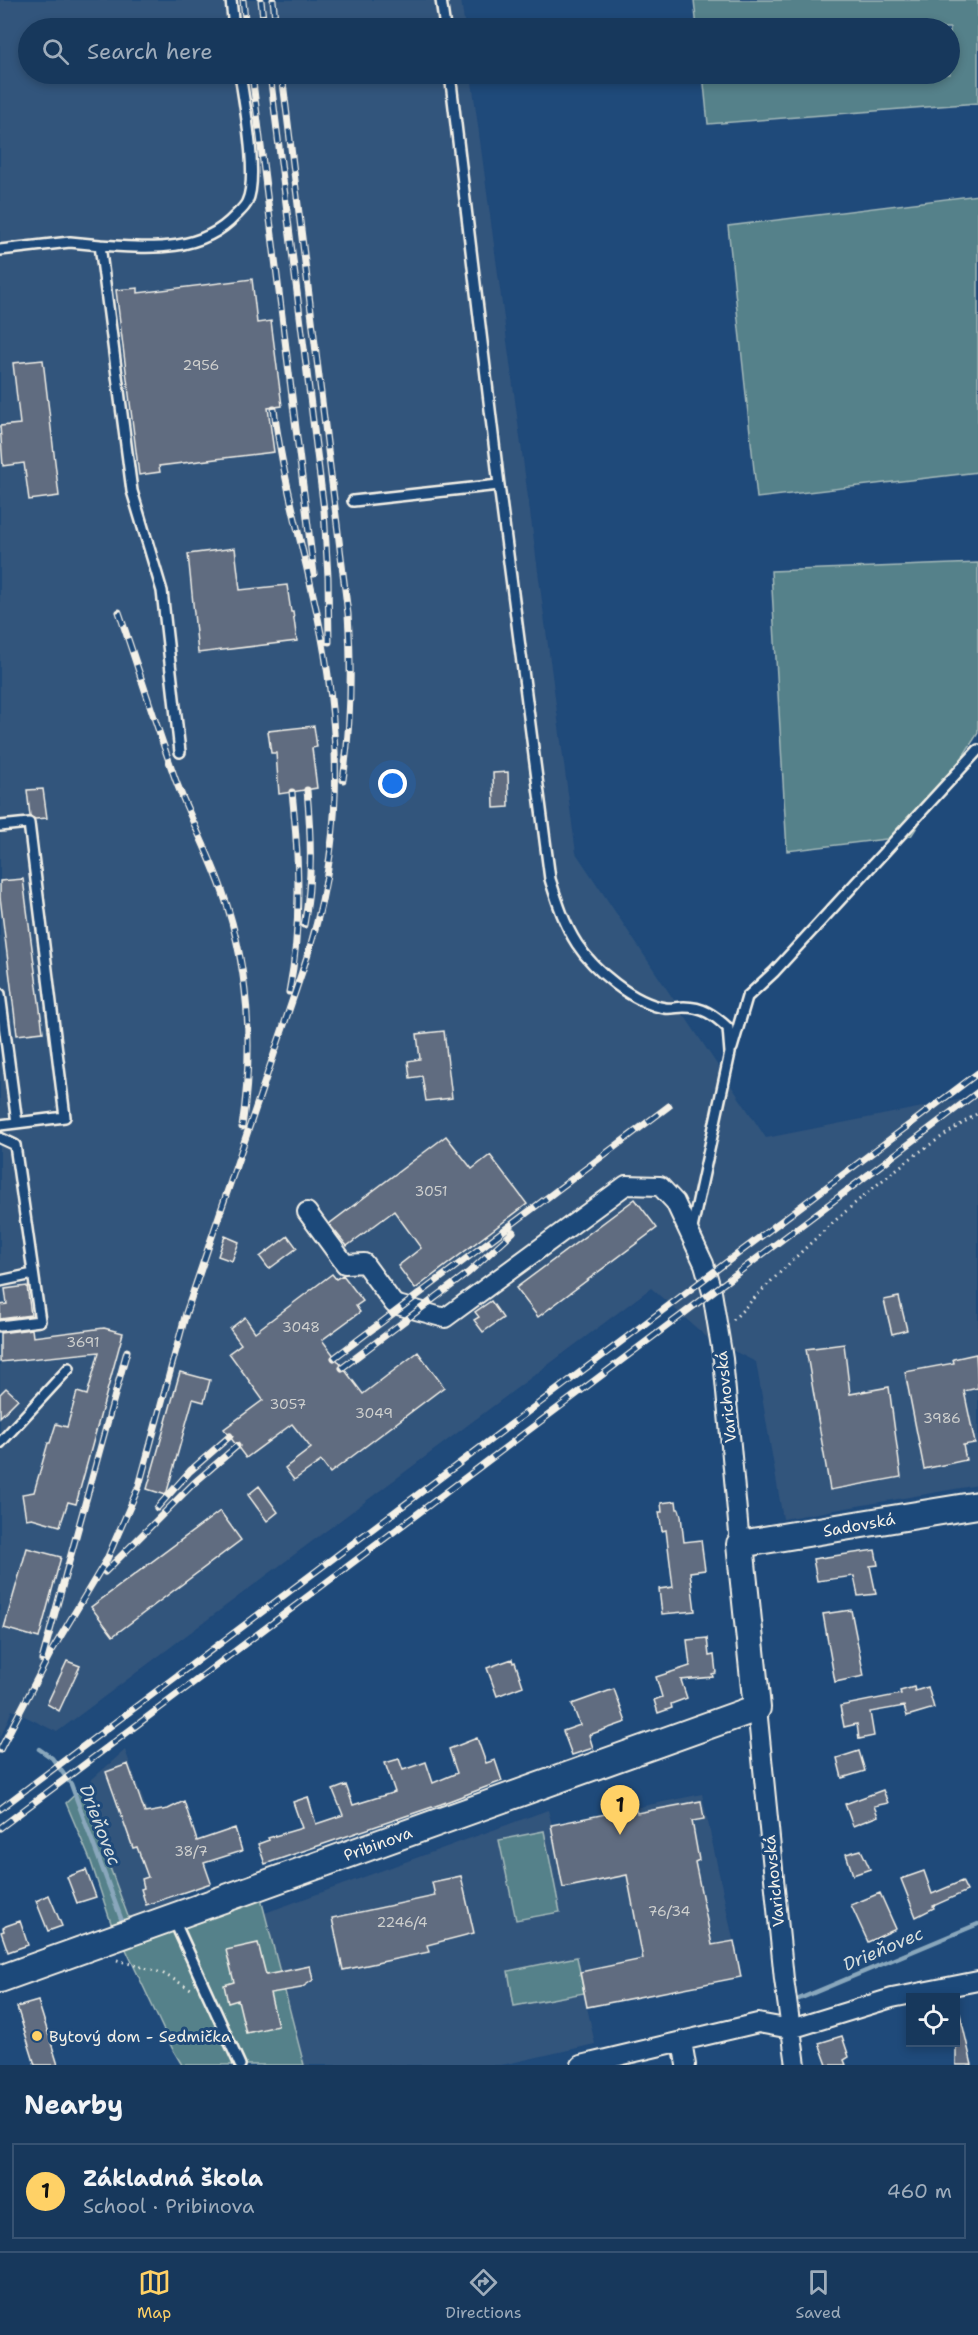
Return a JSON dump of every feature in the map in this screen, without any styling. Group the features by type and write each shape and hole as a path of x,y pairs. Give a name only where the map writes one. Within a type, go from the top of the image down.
{"street":[{"name":"Varichovská","path":"307,1212 345,1264 364,1263 394,1304 445,1318 626,1185 660,1186 675,1202 704,1264 712,1292 724,1364 783,1979 796,2065"},
{"name":"Sadovská","path":"740,1544 978,1505"},
{"name":"Pribinova","path":"0,1979 757,1708"},
{"path":"581,2065 758,2023 791,2029 892,1998 978,1982"},
{"path":"682,2041 686,2065"}],"lane":[{"path":"231,0 233,18"},
{"path":"441,0 444,18"},
{"path":"0,250 70,242 150,248 188,244 226,226 247,202 252,172 241,84"},
{"path":"451,84 499,485 550,879 561,913 578,945 612,983 639,999 666,1009 692,1008 712,1013 728,1028 730,1053"},
{"path":"100,245 132,491 162,591 180,752"},
{"path":"353,501 499,485"},
{"path":"690,1235 730,1053 747,997 774,972 978,750"},
{"path":"0,826 29,823 65,1117 0,1125"},
{"path":"0,994 18,1123"},
{"path":"0,1138 15,1145 40,1321 0,1326"},
{"path":"0,1281 33,1274"},
{"path":"0,1443 69,1368"},
{"path":"172,1916 240,2065"}],"path":[{"path":"719,1334 789,1262 839,1218 903,1164 978,1113"},
{"path":"116,1959 162,1973 209,1999"}],"shaded area":[{"path":"0,0 461,0 464,18 18,18 18,84 472,84 576,853 766,1138 978,1096 978,1485 783,1519 756,1362 709,1339 651,1288 57,1732 12,1710 0,1739"},
{"path":"125,1750 185,1913 129,1919 81,1789"},
{"path":"702,1794 741,1977 587,2007 595,2044 502,2065 304,2065 265,1913 548,1810 552,1825"}],"green space":[{"path":"694,0 978,0 978,103 708,124 704,84 960,84 960,18 696,18"},
{"path":"978,195 978,472 757,498 728,226"},
{"path":"978,563 978,733 911,836 787,851 771,571"},
{"path":"81,1789 129,1919 112,1926 91,1862 66,1803"},
{"path":"544,1831 560,1912 516,1920 499,1840"},
{"path":"260,1895 304,2065 182,2065 123,1943"},
{"path":"577,1957 584,1993 514,2006 508,1971"}],"building":[{"path":"252,279 257,323 271,321 282,406 268,408 274,452 159,466 160,472 139,475 116,290 138,288 138,293"},
{"path":"43,360 59,496 29,500 24,463 3,466 0,426 20,424 13,363"},
{"path":"235,548 240,590 287,585 297,641 198,653 188,554"},
{"path":"314,726 317,747 312,748 317,788 279,794 276,753 271,753 268,731"},
{"path":"508,772 509,807 494,808 493,773"},
{"path":"43,789 47,818 35,819 30,816 27,790"},
{"path":"23,879 43,1032 17,1035 0,881"},
{"path":"444,1031 452,1098 426,1101 422,1076 410,1078 408,1061 420,1059 417,1034"},
{"path":"446,1136 472,1169 490,1155 527,1204 415,1289 398,1266 421,1248 394,1211 347,1246 329,1224"},
{"path":"635,1199 657,1228 538,1317 516,1288"},
{"path":"225,1236 239,1242 232,1261 218,1256"},
{"path":"288,1236 297,1248 269,1269 260,1257"},
{"path":"332,1274 336,1279 343,1275 363,1301 356,1306 360,1312 322,1340 363,1394 418,1352 444,1387 330,1473 321,1461 294,1480 285,1468 311,1448 292,1424 246,1458 224,1429 263,1400 229,1353 241,1344 230,1329 245,1317 255,1332"},
{"path":"27,1286 31,1315 0,1319 0,1305 7,1304 5,1289"},
{"path":"899,1297 907,1330 892,1334 884,1300"},
{"path":"491,1301 503,1318 483,1332 474,1320 479,1317 475,1312"},
{"path":"104,1328 123,1333 76,1504 68,1502 60,1526 32,1518 26,1519 22,1494 34,1492 56,1424 67,1427 77,1392 87,1395 99,1352 0,1362 0,1333 32,1329 33,1337"},
{"path":"844,1344 850,1394 889,1387 901,1477 830,1490 806,1349"},
{"path":"976,1354 978,1388 964,1391 975,1443 963,1445 966,1460 924,1469 905,1372 954,1363 953,1359"},
{"path":"180,1372 210,1380 204,1402 193,1399 166,1495 147,1489"},
{"path":"6,1388 18,1399 0,1417 0,1394"},
{"path":"259,1486 278,1512 267,1521 248,1495"},
{"path":"676,1501 681,1516 684,1542 701,1540 705,1570 690,1572 695,1611 662,1614 659,1589 673,1587 666,1530 662,1531 659,1512 662,1512 661,1503"},
{"path":"220,1511 241,1540 113,1636 91,1607"},
{"path":"27,1548 61,1557 39,1638 4,1628"},
{"path":"875,1550 878,1565 870,1566 876,1594 858,1596 854,1576 817,1581 813,1559"},
{"path":"851,1610 864,1676 835,1682 823,1614"},
{"path":"707,1638 709,1656 714,1655 716,1673 712,1674 713,1677 681,1680 687,1698 671,1704 672,1708 658,1713 654,1700 662,1697 656,1677 690,1666 687,1640"},
{"path":"512,1659 523,1686 497,1696 487,1668"},
{"path":"67,1661 80,1666 59,1711 47,1704"},
{"path":"914,1687 915,1691 928,1687 934,1708 907,1716 904,1706 870,1712 874,1736 859,1739 857,1724 844,1727 840,1706 901,1694 900,1691"},
{"path":"614,1689 626,1722 589,1735 593,1748 572,1755 563,1731 580,1725 572,1704"},
{"path":"477,1738 486,1763 495,1760 502,1781 265,1864 258,1844 269,1840 268,1838 302,1828 293,1802 308,1797 316,1824 343,1815 333,1790 346,1785 353,1805 395,1792 385,1763 399,1759 403,1770 426,1762 433,1783 457,1773 449,1749"},
{"path":"859,1751 865,1771 842,1778 837,1758"},
{"path":"128,1764 145,1813 168,1809 184,1801 197,1841 235,1828 242,1851 204,1863 211,1883 146,1905 141,1889 144,1888 142,1879 148,1877 137,1847 133,1848 106,1772"},
{"path":"883,1790 888,1803 874,1806 878,1816 853,1826 845,1804"},
{"path":"701,1801 704,1819 692,1821 699,1860 695,1862 712,1945 734,1941 741,1977 587,2007 580,1972 643,1959 627,1875 563,1888 551,1825 635,1808 637,1813"},
{"path":"861,1850 870,1869 853,1875 846,1854"},
{"path":"86,1870 96,1897 77,1903 67,1877"},
{"path":"924,1871 932,1894 962,1881 967,1891 933,1906 934,1908 916,1917 901,1879"},
{"path":"461,1876 474,1933 427,1945 429,1952 343,1970 332,1918 435,1896 432,1882"},
{"path":"880,1893 896,1929 868,1942 851,1905"},
{"path":"49,1895 62,1926 48,1931 36,1901"},
{"path":"20,1921 28,1945 8,1952 1,1932 6,1926"},
{"path":"258,1943 266,1975 310,1966 313,1980 301,1988 270,1993 278,2026 246,2033 238,2000 228,2003 224,1985 234,1982 226,1950"},
{"name":"Bytový dom - Sedmička","path":"38,2001 58,2065 35,2065 17,2007"},
{"path":"960,2014 972,2065 956,2065 956,2047 960,2047"},
{"path":"842,2036 849,2057 844,2060 846,2065 827,2065 819,2043"}],"waterway":[{"name":"Drieňovec","path":"39,1749 52,1758 71,1784 122,1921"},
{"name":"Drieňovec","path":"799,1999 978,1924"}],"railway":[{"path":"243,0 245,18"},
{"path":"261,0 263,18"},
{"path":"273,0 275,18"},
{"path":"253,84 314,574"},
{"path":"271,84 324,510 329,642"},
{"path":"283,84 348,614 350,697 343,780"},
{"path":"0,1750 50,1654 107,1559 139,1486 186,1313 304,966 327,878 333,834 335,791 332,703 317,613 288,486 274,409"},
{"path":"119,612 176,781 222,890 238,948 247,1007 248,1037 248,1067 242,1127"},
{"path":"304,925 309,891 310,858 307,790"},
{"path":"289,992 298,917 292,792"},
{"path":"0,1809 978,1073"},
{"path":"0,1828 978,1092"},
{"path":"334,1358 669,1106"},
{"path":"342,1368 468,1273 513,1232"},
{"path":"42,1660 127,1351"},
{"path":"157,1508 190,1471 230,1436"},
{"path":"105,1572 194,1483 237,1446"}],"place":[{"name":"Základná škola","path":"620,1835"},
{"name":"Bytový dom - Sedmička","path":"37,2036"}]}
